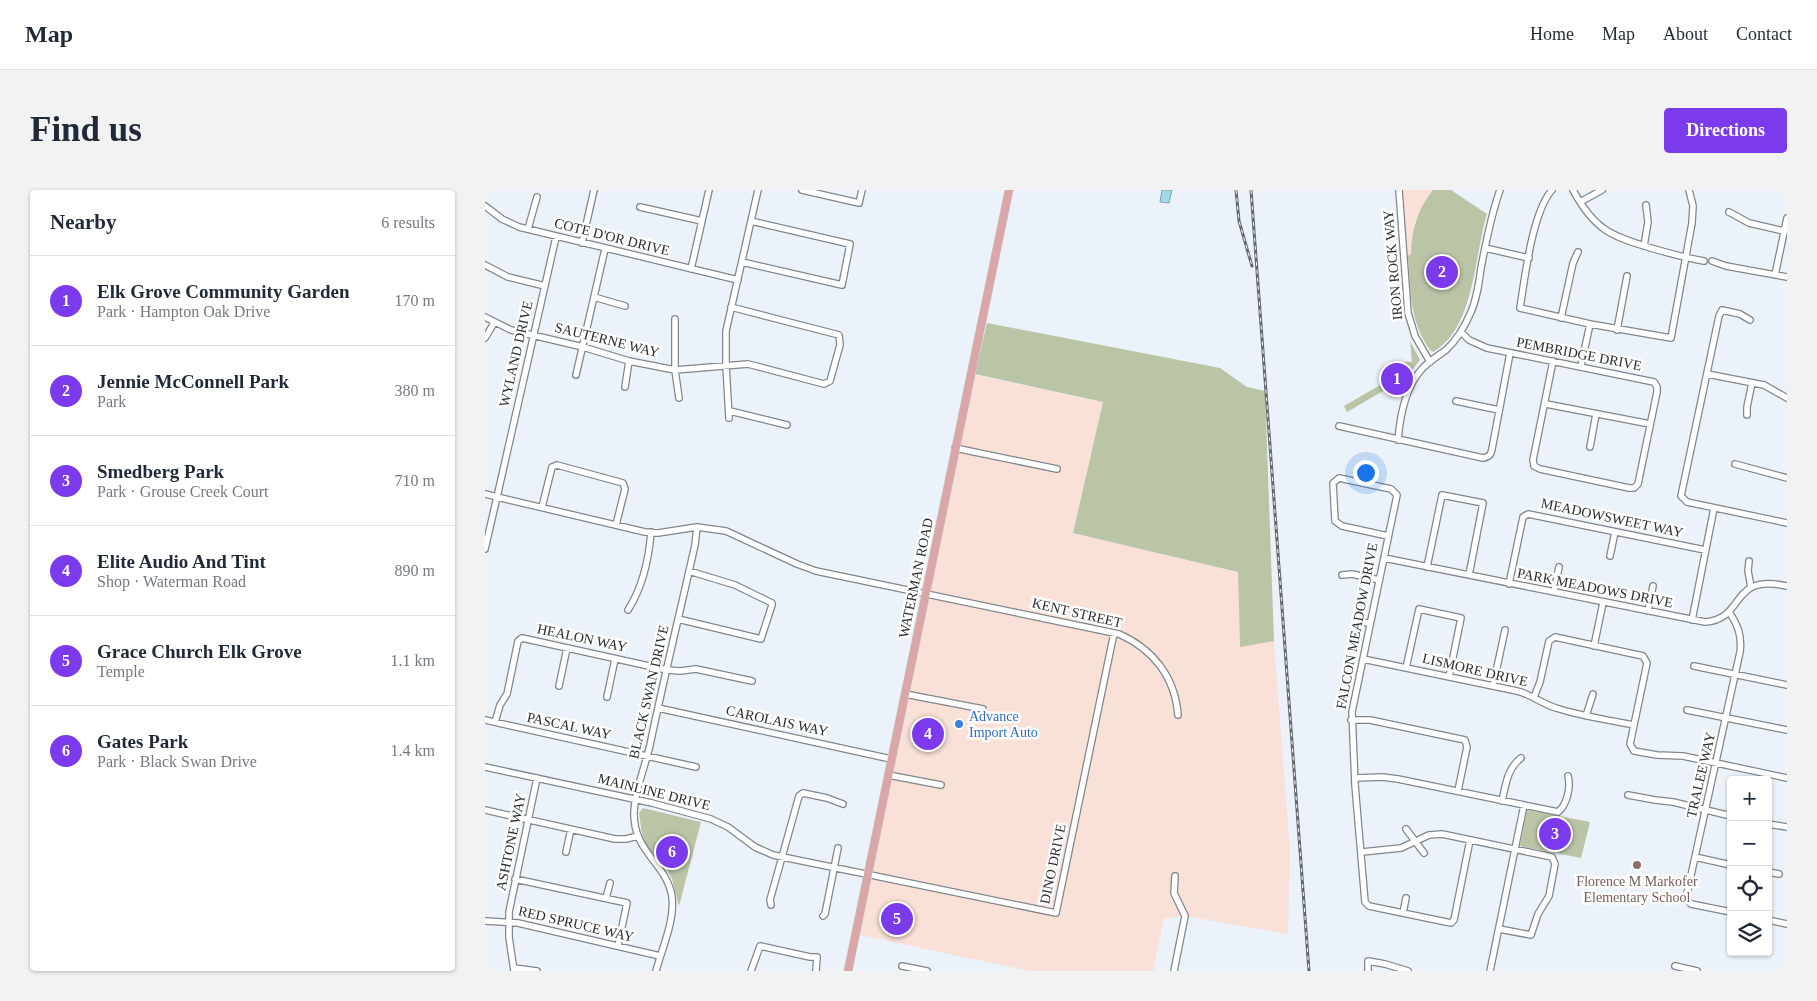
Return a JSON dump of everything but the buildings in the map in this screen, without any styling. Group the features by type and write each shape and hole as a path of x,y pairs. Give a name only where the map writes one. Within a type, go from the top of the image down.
{"main road":[{"name":"WATERMAN ROAD","path":"848,971 1007,191"}],"street":[{"path":"582,243 594,190"},
{"path":"691,269 709,190"},
{"path":"758,190 726,331 726,365 730,414 787,425"},
{"path":"802,190 859,203 862,190"},
{"name":"IRON ROCK WAY","path":"1399,190 1408,313 1415,336 1430,362"},
{"path":"1398,440 1409,388 1418,374 1447,349 1461,332 1474,304 1485,248 1500,190"},
{"path":"1552,190 1541,208 1520,308 1617,330 1671,338 1693,215 1689,190"},
{"path":"1573,190 1591,218 1605,230 1622,239 1644,246 1684,258 1704,261"},
{"path":"1580,202 1602,190"},
{"path":"528,229 537,197"},
{"path":"1644,246 1648,222 1646,205"},
{"name":"COTE D'OR DRIVE","path":"485,206 506,222 528,229 738,280"},
{"path":"640,207 702,221"},
{"path":"1729,212 1749,223 1784,231"},
{"path":"1775,275 1787,218"},
{"path":"742,262 841,285 850,244 751,221"},
{"name":"WYLAND DRIVE","path":"485,549 557,237"},
{"path":"1485,248 1529,258"},
{"path":"577,375 605,249"},
{"path":"1561,318 1573,263 1578,252"},
{"path":"1712,261 1726,266 1787,277"},
{"path":"485,265 508,277 545,286"},
{"path":"1617,330 1627,276"},
{"path":"594,296 625,306"},
{"name":"SAUTERNE WAY","path":"485,317 511,330 583,347 629,361 675,370 748,364 824,384 830,381 840,345 839,335 731,307"},
{"path":"1750,320 1740,314 1722,310 1719,316 1681,496 1687,502 1787,523"},
{"path":"675,319 675,370 679,398"},
{"path":"485,338 494,323"},
{"path":"1581,366 1589,324"},
{"name":"PEMBRIDGE DRIVE","path":"1461,332 1469,340 1481,346 1655,382 1657,389 1650,424"},
{"path":"1339,426 1483,458 1488,457 1491,454 1511,353"},
{"path":"625,387 629,361"},
{"path":"1545,404 1650,424 1638,484 1634,488 1629,488 1533,466 1553,362"},
{"path":"1707,374 1768,387 1787,398"},
{"path":"1747,415 1752,383"},
{"path":"1457,401 1499,410"},
{"path":"1590,447 1596,414"},
{"path":"955,448 1057,469"},
{"path":"1735,464 1787,478"},
{"path":"543,507 552,467 557,465 623,483 625,489 616,525"},
{"name":"FALCON MEADOW DRIVE","path":"1388,536 1342,526 1335,521 1333,483 1339,478 1391,489 1397,495 1369,623 1351,720 1365,902 1369,906 1451,923 1454,920 1469,840"},
{"name":"KENT STREET","path":"485,494 651,532 658,533 697,527 725,531 816,571 1114,633 1130,639 1139,645 1160,664 1170,680 1178,715"},
{"path":"1427,567 1442,495 1483,504 1469,575"},
{"path":"1692,620 1714,508"},
{"name":"MEADOWSWEET WAY","path":"1509,584 1523,518 1528,514 1705,550"},
{"name":"BLACK SWAN DRIVE","path":"656,971 670,921 671,896 666,879 644,849 638,836 635,821 636,800 648,756 697,527"},
{"path":"628,610 639,590 650,545 651,532"},
{"path":"1610,556 1615,532"},
{"name":"PARK MEADOWS DRIVE","path":"1384,558 1705,622 1721,618 1729,612 1741,594 1751,587"},
{"path":"1749,561 1748,575 1751,587 1767,583 1787,586"},
{"path":"1553,592 1559,567"},
{"path":"678,619 761,639 772,605 735,584 689,571"},
{"path":"1342,575 1352,574 1379,580"},
{"path":"1648,611 1653,586"},
{"path":"1594,646 1603,603"},
{"path":"1406,668 1419,609 1461,618 1449,677"},
{"name":"TRALEE WAY","path":"1727,911 1691,904 1686,898 1740,652 1741,636 1729,612"},
{"path":"1357,622 1369,623"},
{"path":"1493,686 1505,630"},
{"name":"DINO DRIVE","path":"867,874 1056,913 1114,633"},
{"path":"1533,697 1540,682 1549,641 1555,637 1643,656 1647,663 1629,744 1635,751 1661,755 1679,755 1787,778"},
{"name":"HEALON WAY","path":"495,722 500,705 507,694 518,641 522,638 667,670 696,669 752,681"},
{"path":"559,686 567,648"},
{"path":"607,696 615,659"},
{"name":"LISMORE DRIVE","path":"1363,659 1523,692 1553,708 1633,725"},
{"path":"1695,666 1787,685"},
{"path":"905,694 983,709"},
{"path":"1586,716 1593,694"},
{"name":"CAROLAIS WAY","path":"658,708 891,759"},
{"path":"1687,710 1787,730"},
{"name":"PASCAL WAY","path":"485,720 696,767"},
{"path":"1351,720 1370,720 1465,740 1467,747 1458,791"},
{"path":"1502,801 1508,774 1512,766 1521,758"},
{"name":"MAINLINE DRIVE","path":"485,767 636,800 711,819 728,827 755,847 782,857 867,874"},
{"path":"888,775 941,785"},
{"path":"1356,778 1390,778 1558,812 1564,807 1569,784 1568,776"},
{"name":"ASHTONE WAY","path":"514,969 508,921 515,878 537,778"},
{"path":"771,905 770,900 799,796 803,793 827,798 843,804"},
{"path":"1628,795 1727,815"},
{"path":"1490,971 1524,805"},
{"path":"485,810 620,839 638,836"},
{"path":"1772,825 1787,827"},
{"path":"566,852 571,829"},
{"path":"1407,829 1424,853"},
{"path":"1362,852 1401,848 1429,835 1437,834 1554,858 1555,864 1549,896 1538,914 1531,935 1499,929"},
{"path":"823,916 839,848"},
{"path":"1695,857 1727,864"},
{"path":"1772,873 1779,874"},
{"path":"1173,971 1185,916 1174,893 1175,876"},
{"path":"515,878 627,903 618,946"},
{"path":"606,898 610,883"},
{"path":"1403,912 1406,898"},
{"name":"RED SPRUCE WAY","path":"485,920 508,921 660,956"},
{"path":"1772,921 1787,924"},
{"path":"751,971 760,946 809,957 817,957 816,971"},
{"path":"1368,971 1367,961 1408,971"},
{"path":"903,966 927,971"},
{"path":"1675,966 1697,971"},
{"path":"514,969 537,971"}],"shaded area":[{"path":"1403,190 1433,190 1415,223 1411,255 1408,256"},
{"path":"971,374 1103,402 1073,533 1238,572 1240,646 1274,641 1290,852 1288,934 1185,916 1164,919 1153,971 1030,971 855,934"}],"green space":[{"path":"1433,190 1451,190 1487,214 1465,309 1447,341 1433,352 1424,340 1415,317 1412,305 1408,256 1411,254 1412,237 1419,212"},
{"path":"987,323 1220,368 1247,387 1265,391 1274,641 1240,647 1238,572 1073,533 1103,402 975,374"},
{"path":"1410,341 1420,360 1409,374 1400,395 1383,391 1347,412 1344,406 1382,384 1403,362 1412,362"},
{"path":"643,808 701,822 679,906 672,879 666,868 647,846 642,834 639,813"},
{"path":"1527,810 1590,822 1581,858 1520,846"}],"water":[{"path":"1162,190 1172,190 1169,203 1160,202"}],"railway":[{"path":"1236,190 1239,221 1252,266"},
{"path":"1251,190 1309,971"}],"place":[{"name":"Jennie McConnell Park","path":"1442,272"},
{"name":"Elk Grove Community Garden","path":"1397,379"},
{"name":"Advance Import Auto","path":"959,724"},
{"name":"Elite Audio And Tint","path":"928,734"},
{"name":"Smedberg Park","path":"1555,834"},
{"name":"Gates Park","path":"672,852"},
{"name":"Florence M Markofer Elementary School","path":"1637,865"},
{"name":"Grace Church Elk Grove","path":"897,919"}]}
